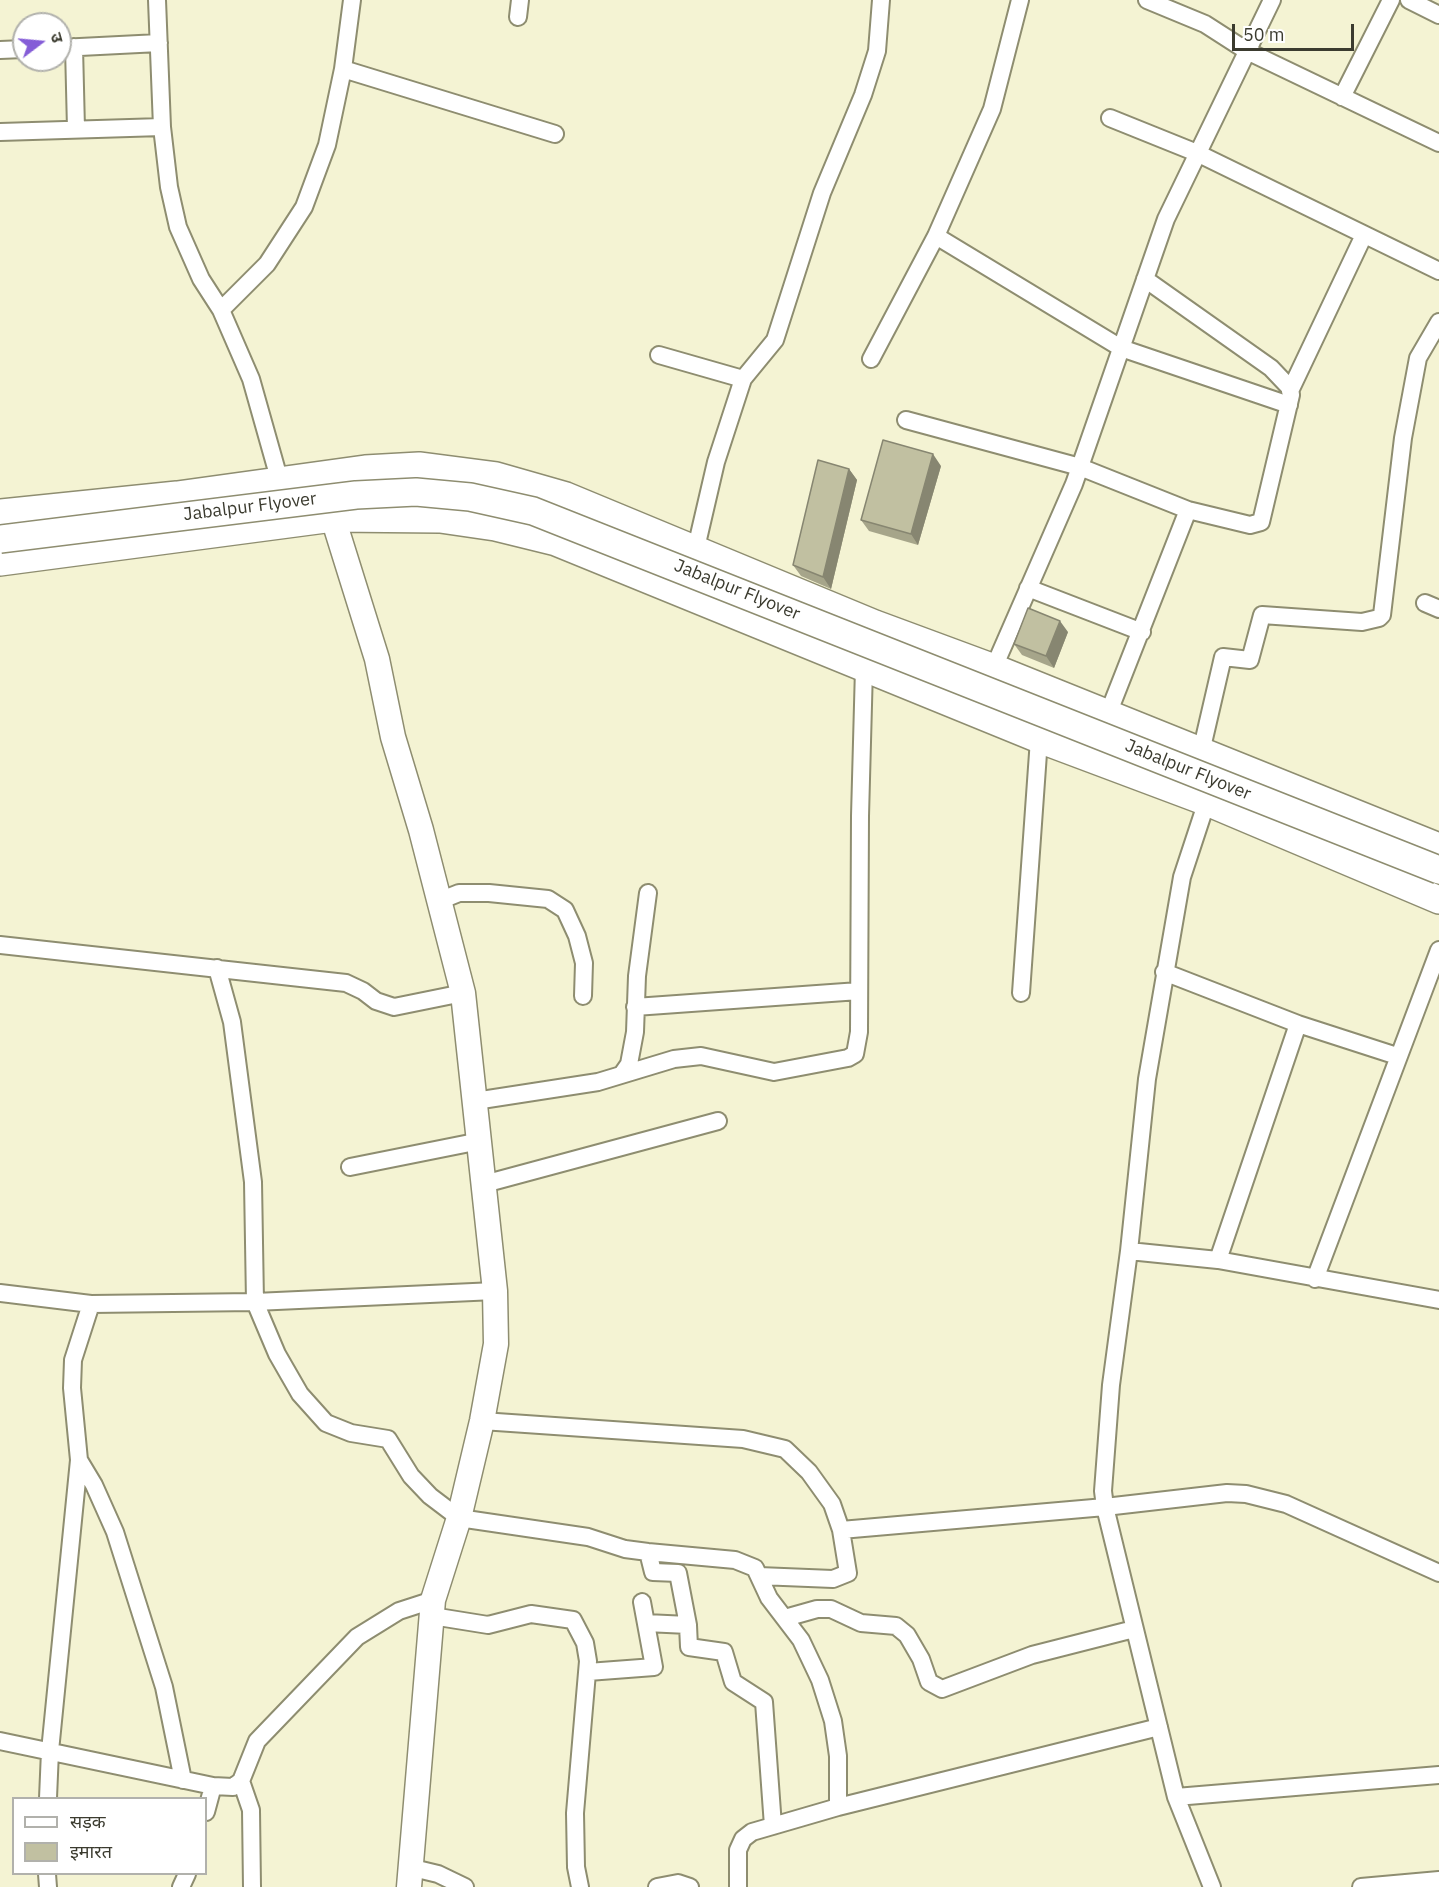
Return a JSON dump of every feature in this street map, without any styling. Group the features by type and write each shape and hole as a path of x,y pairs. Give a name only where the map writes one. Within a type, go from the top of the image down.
{"main road":[{"path":"0,513 177,495 331,474 419,466 496,476 566,496 875,624 994,668 1439,847"},
{"name":"Jabalpur Flyover","path":"0,539 356,495 416,492 470,497 533,511 1439,870"},
{"path":"0,562 333,518 440,519 495,527 556,542 1039,739 1207,802 1439,900"}],"street":[{"path":"157,0 162,127 169,187 181,236 201,279 221,310 251,379 280,481 288,524"},
{"path":"221,310 267,264 304,207 327,145 343,69 352,0"},
{"path":"518,17 520,0"},
{"path":"696,549 716,462 743,380 775,340 822,193 863,95 877,51 881,0"},
{"path":"871,359 936,236 992,109 1020,0"},
{"path":"1147,0 1205,24 1247,51 1439,143"},
{"path":"972,712 994,668 1080,467 1166,219 1272,0"},
{"path":"1342,97 1391,0"},
{"path":"1409,0 1439,15"},
{"path":"72,47 159,43"},
{"path":"343,69 555,134"},
{"path":"70,72 76,129"},
{"path":"1110,118 1197,153 1439,271"},
{"path":"0,132 162,127"},
{"path":"906,420 1080,467 1188,510 1250,525 1261,522 1289,398 1364,235"},
{"path":"936,236 1121,348 1289,398"},
{"path":"1145,279 1271,368 1286,382 1289,398"},
{"path":"1212,1887 1176,1797 1104,1507 1106,1429 1129,1251 1147,1079 1182,877 1207,802 1210,756 1224,657 1250,660 1262,615 1362,622 1379,618 1382,615 1403,438 1418,358 1439,322"},
{"path":"659,355 743,380"},
{"path":"331,474 333,518 377,659 393,737 463,993 495,1291 496,1344 482,1421 459,1518 432,1608 411,1877 438,1874 465,1887"},
{"path":"1108,714 1188,510"},
{"path":"1028,588 1142,632"},
{"path":"475,1101 555,1090 674,1059 701,1056 774,1072 848,1058 855,1054 858,1046 864,668"},
{"path":"1021,993 1039,739"},
{"path":"439,901 459,893 489,893 548,899 565,910 577,936 584,963 583,996"},
{"path":"622,1074 632,1052 648,893"},
{"path":"0,945 346,983 363,991 376,1001 394,1006 463,993"},
{"path":"1315,1279 1397,1056 1439,950"},
{"path":"217,968 232,1022 253,1182 255,1302 277,1354 300,1394 326,1423 351,1433 388,1439 411,1476 430,1496 459,1518 588,1537 648,1552 735,1560 755,1568 769,1598 801,1640 820,1680 833,1721 838,1756 838,1807"},
{"path":"1164,972 1298,1024 1397,1056"},
{"path":"635,1007 859,991"},
{"path":"1218,1260 1298,1024"},
{"path":"484,1184 718,1121"},
{"path":"350,1167 480,1141"},
{"path":"1129,1251 1218,1260 1439,1300"},
{"path":"0,1293 91,1304 255,1302 495,1291"},
{"path":"48,1797 50,1751 79,1460 72,1388 73,1360 91,1304"},
{"path":"482,1421 743,1439 785,1449 809,1472 832,1504 842,1530 848,1572 842,1577 833,1579 759,1576"},
{"path":"79,1460 94,1485 115,1532 164,1687 183,1780"},
{"path":"842,1530 1104,1507 1227,1493 1246,1494 1286,1504 1439,1573"},
{"path":"648,1552 653,1572 678,1574 688,1625 689,1647 724,1652 733,1682 765,1701 773,1826"},
{"path":"588,1672 654,1667 642,1602"},
{"path":"0,1741 213,1786 233,1787 241,1781 257,1741 357,1637 399,1611 432,1608 488,1625 531,1614 573,1620 585,1644 588,1672 575,1814 576,1867 580,1887"},
{"path":"785,1618 817,1609 831,1609 861,1623 896,1626 907,1635 921,1659 929,1682 942,1689 1032,1655 1134,1629"},
{"path":"646,1623 688,1625"},
{"path":"738,1887 738,1850 743,1839 752,1832 838,1807 1159,1727"},
{"path":"1176,1797 1439,1775"},
{"path":"241,1781 251,1810 252,1887"},
{"path":"207,1808 213,1786"},
{"path":"1361,1887 1439,1880"},
{"path":"657,1887 678,1883 690,1887"}],"building":[{"path":"883,440 933,454 911,534 861,520"},
{"path":"818,460 849,469 823,577 793,565"},
{"path":"1028,608 1060,621 1046,656 1014,644"}]}
